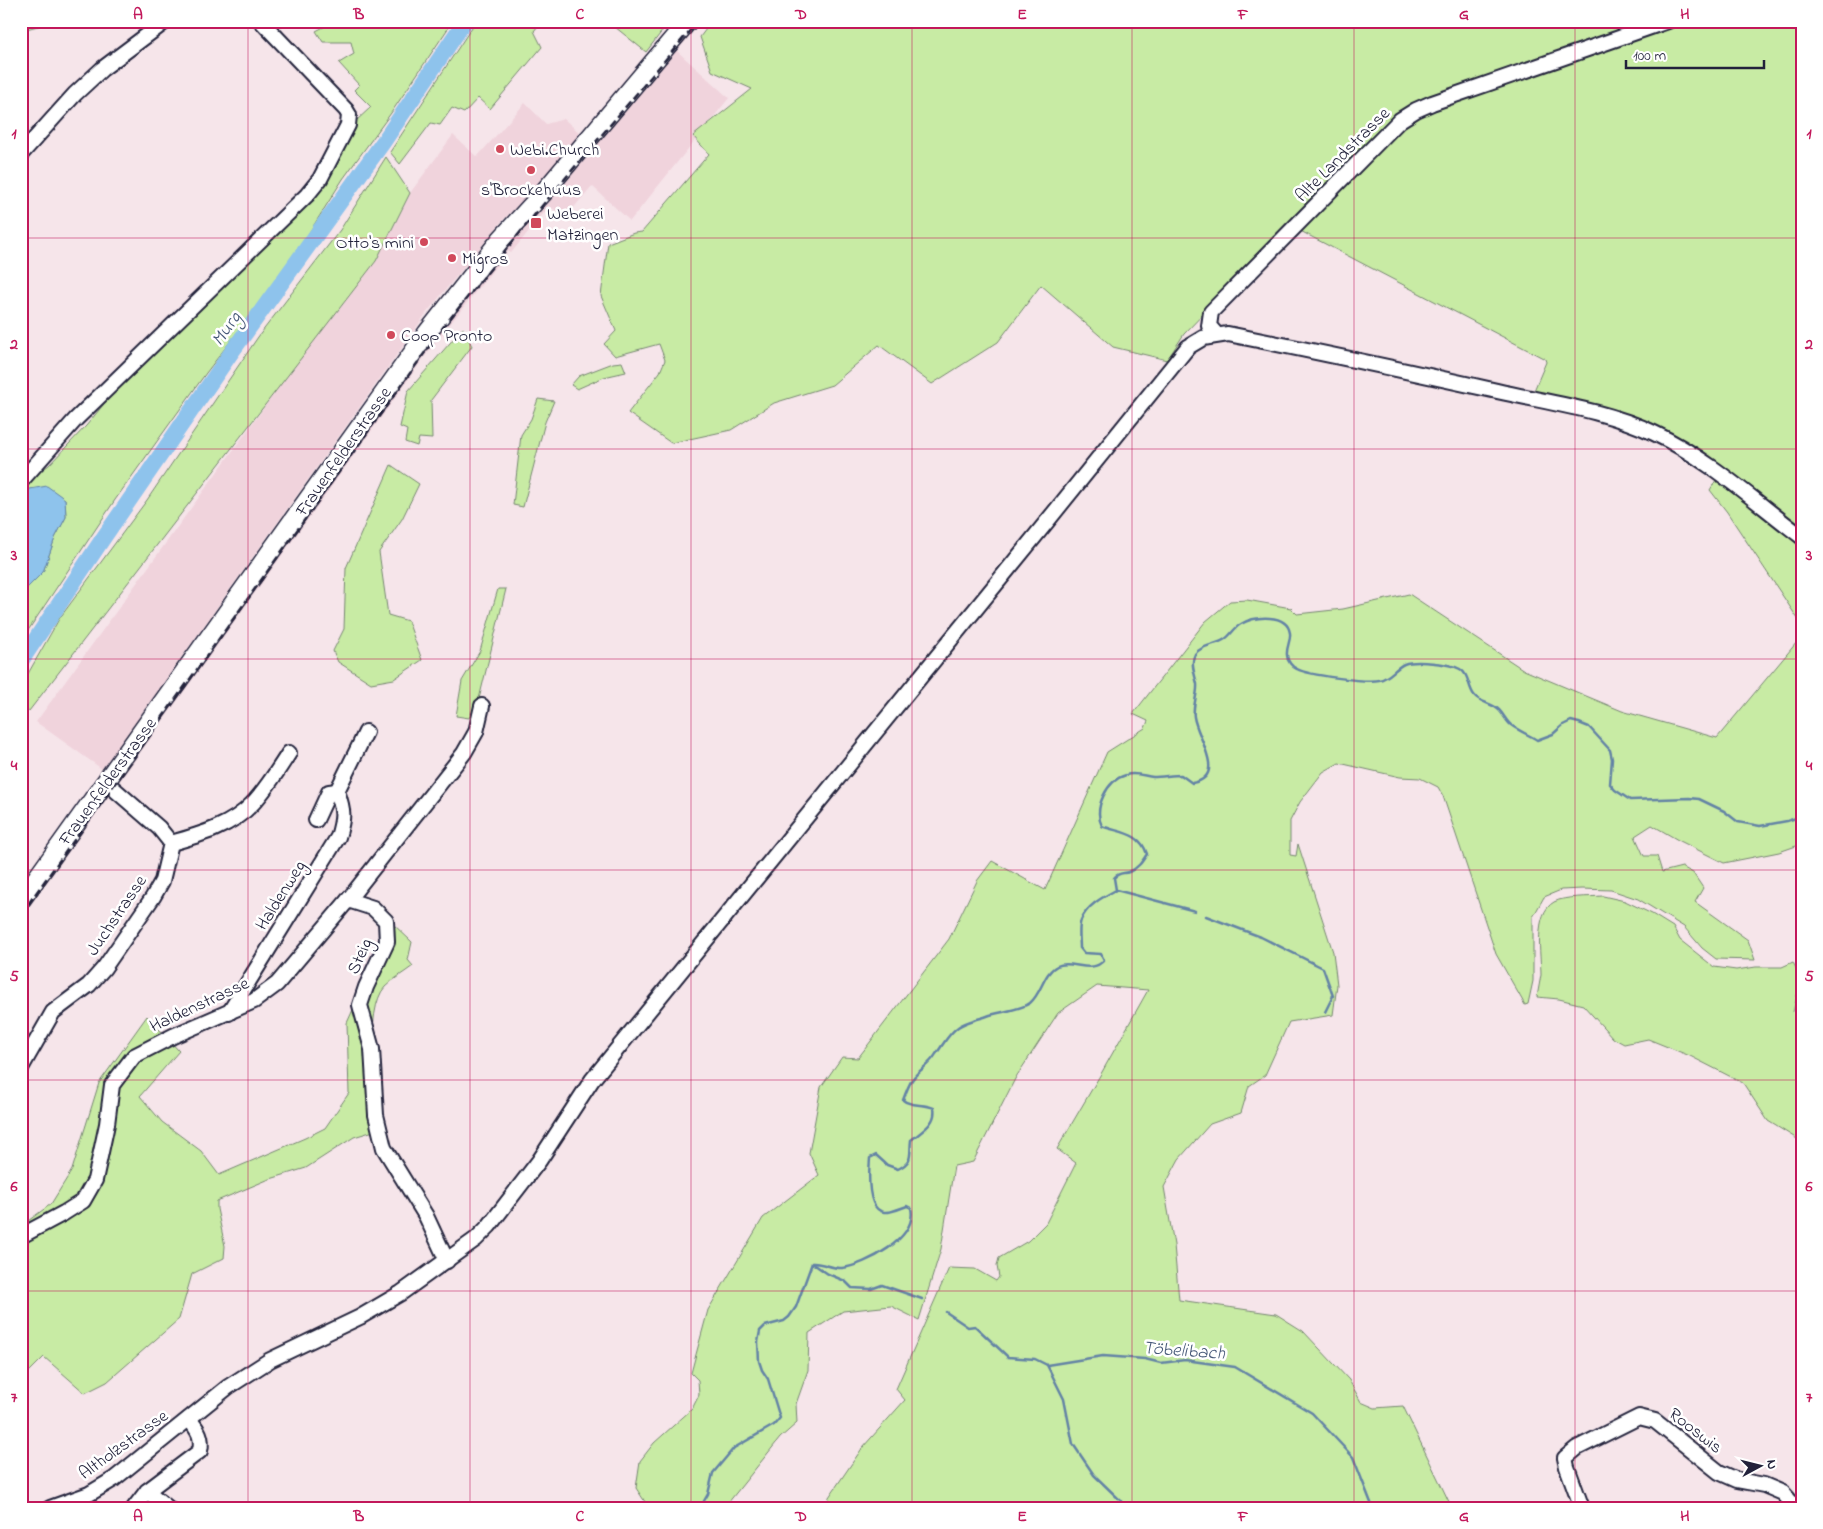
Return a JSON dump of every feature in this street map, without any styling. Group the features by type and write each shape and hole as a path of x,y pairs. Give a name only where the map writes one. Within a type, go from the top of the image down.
{"main road":[{"name":"Frauenfelderstrasse","path":"21,900 432,327 501,239 549,186 688,21"}],"street":[{"path":"21,154 88,81 166,21"},
{"path":"21,481 76,419 308,195 320,179 348,125 349,115 261,21"},
{"name":"Alte Landstrasse","path":"1216,335 1209,326 1211,312 1400,120 1416,110 1432,104 1668,21"},
{"path":"1216,335 1228,334 1362,361 1603,414 1652,433 1690,452 1727,477 1802,537"},
{"name":"Altholzstrasse","path":"50,1508 89,1494 114,1479 228,1387 263,1365 360,1317 401,1293 476,1239 489,1226 539,1161 603,1066 1188,347 1204,338 1216,335"},
{"name":"Haldenstrasse","path":"21,1236 82,1201 95,1180 107,1124 112,1085 134,1056 173,1036 229,1014 254,1001 277,984 348,900 464,754 476,732 482,706"},
{"path":"316,820 329,792 337,791 366,732"},
{"path":"106,782 159,828 171,843 204,834 231,821 253,804 289,753"},
{"name":"Haldenweg","path":"229,1014 338,837 344,819 343,807 337,791"},
{"name":"Juchstrasse","path":"21,1068 53,1012 65,1001 89,985 104,968 153,897 162,881 168,863 171,843"},
{"name":"Steig","path":"348,900 373,908 386,921 387,942 360,1005 372,1050 376,1115 384,1148 426,1216 447,1261"},
{"path":"134,1508 147,1490 200,1451 202,1440 194,1415"},
{"name":"Rooswis","path":"1582,1508 1567,1467 1566,1458 1577,1448 1639,1417 1655,1421 1719,1472 1737,1480 1764,1485 1783,1493 1796,1508"},
{"path":"147,1490 168,1508"}],"shaded area":[{"path":"695,21 702,21 677,51 729,98 630,221 592,186 565,218 550,206 537,221 538,223 535,227 533,226 511,253 508,251 428,352 21,918 21,908 441,325 543,200 532,191 502,221 428,311 102,769 36,722 284,380 376,261 410,193 453,135 477,157 525,103 546,124 564,119 591,143"}],"green space":[{"path":"21,21 58,21 26,29"},
{"path":"335,21 453,21 391,113 343,179 305,239 115,500 21,641 21,599 25,590 43,572 55,538 66,517 65,499 30,489 21,499 21,490 31,478 49,465 86,426 147,351 291,217 356,121 371,107 354,90 359,85 339,63 354,54 351,42 323,42 316,31"},
{"path":"476,21 542,21 534,31 542,47 490,109 478,98 464,113 452,108 440,125 431,123 400,164 390,152"},
{"path":"615,21 670,21 646,52 615,27"},
{"path":"712,21 1802,21 1802,625 1727,512 1710,490 1722,470 1674,439 1533,393 1546,362 1545,359 1289,225 1184,334 1167,360 1113,347 1041,285 998,342 932,384 879,345 832,385 774,403 731,430 671,443 628,413 660,372 665,360 659,344 615,356 604,344 616,331 601,296 608,243 634,233 642,232 709,154 693,136 752,89 712,71 700,37"},
{"path":"386,157 410,193 376,261 29,711 21,709 21,686 59,619 147,500 258,337 340,230"},
{"path":"463,328 472,346 431,400 432,439 419,438 417,446 405,442 407,430 400,427 408,391"},
{"path":"622,362 626,372 604,377 577,389 571,385 579,376 613,363"},
{"path":"538,399 554,401 545,422 523,507 513,505 521,435 531,419"},
{"path":"391,465 419,484 402,519 379,552 388,615 408,621 422,660 394,679 371,683 338,662 333,651 344,629 346,568"},
{"path":"498,589 506,589 479,699 469,718 456,716 462,681 480,651"},
{"path":"1409,594 1524,670 1622,711 1717,738 1802,636 1802,844 1779,852 1724,863 1652,825 1635,836 1644,856 1657,856 1662,872 1682,867 1693,873 1703,888 1695,902 1748,940 1755,960 1716,959 1702,948 1684,927 1638,899 1611,890 1561,890 1544,897 1533,917 1533,981 1528,1004 1525,1005 1496,954 1443,796 1438,787 1420,778 1400,777 1339,763 1323,772 1300,802 1290,821 1290,855 1296,856 1298,844 1333,952 1337,985 1333,1015 1289,1022 1265,1075 1249,1086 1241,1113 1210,1124 1179,1159 1164,1187 1174,1245 1179,1300 1276,1314 1303,1331 1349,1380 1361,1402 1375,1408 1403,1406 1452,1508 826,1508 829,1497 863,1447 905,1400 896,1389 949,1268 975,1269 996,1281 999,1277 997,1266 999,1258 1028,1241 1046,1223 1076,1163 1057,1149 1148,990 1097,986 1058,1013 1016,1077 973,1162 954,1166 941,1249 919,1320 891,1306 843,1311 809,1333 808,1370 796,1404 797,1423 780,1438 724,1508 649,1508 636,1488 640,1461 654,1443 692,1409 699,1395 698,1380 691,1373 708,1310 763,1218 819,1175 809,1153 821,1087 842,1057 858,1058 949,939 977,881 992,861 1045,890 1107,752 1145,728 1148,721 1133,714 1205,622 1230,601 1247,600 1291,608 1297,614 1343,609"},
{"path":"1603,896 1625,901 1673,927 1680,940 1714,967 1736,970 1756,967 1782,967 1793,962 1801,979 1793,1012 1802,1020 1802,1142 1768,1121 1743,1083 1690,1056 1648,1039 1624,1044 1613,1038 1583,1005 1559,999 1537,997 1541,975 1541,925 1547,908 1559,900"},
{"path":"392,923 412,942 408,960 413,966 385,987 379,998 375,1014 372,1055 377,1130 354,1137 306,1168 267,1180 217,1201 225,1246 224,1258 192,1274 179,1319 107,1382 85,1393 44,1357 21,1380 21,1226 51,1204 72,1170 99,1083 147,1016 179,1051 140,1096 162,1122 201,1151 219,1175 325,1128 349,1093 347,1023"}],"water":[{"path":"47,486 65,499 66,517 55,538 43,572 25,590 21,599 21,499 30,489"}],"waterway":[{"name":"Murg","path":"21,661 231,353 384,141 465,21"},
{"path":"700,1508 708,1494 713,1473 734,1448 774,1425 780,1418 768,1379 759,1361 758,1342 760,1331 765,1326 784,1321 789,1317 796,1307 812,1263 842,1268 864,1262 888,1248 907,1230 911,1219 911,1208 907,1206 887,1212 878,1210 871,1197 869,1171 870,1158 876,1155 887,1165 898,1169 903,1166 910,1157 911,1140 928,1126 933,1118 934,1108 910,1104 903,1100 913,1078 931,1060 951,1033 961,1025 990,1015 1017,1009 1030,1003 1045,978 1057,966 1069,964 1088,967 1099,964 1104,960 1101,954 1084,953 1080,948 1079,930 1081,920 1091,906 1116,890 1114,878 1119,874 1135,869 1147,854 1140,841 1134,837 1102,826 1099,811 1101,803 1113,783 1129,774 1153,777 1181,775 1192,783 1203,779 1208,773 1208,756 1194,717 1197,684 1193,661 1198,651 1222,641 1239,625 1262,618 1277,619 1283,622 1288,627 1290,633 1287,652 1290,664 1297,669 1313,674 1372,681 1383,679 1404,664 1416,662 1448,665 1460,669 1465,674 1472,692 1477,698 1496,708 1511,725 1537,740 1553,734 1571,721 1589,727 1610,750 1612,759 1610,784 1615,790 1630,800 1699,799 1724,811 1738,822 1760,826 1802,816"},
{"path":"1116,890 1195,911"},
{"path":"1206,916 1261,937 1323,968 1333,996 1325,1012"},
{"name":"Töbelibach","path":"812,1263 828,1274 845,1281 852,1288 871,1289 882,1285 922,1299"},
{"name":"Töbelibach","path":"946,1312 968,1327 975,1326 1008,1357 1035,1359 1047,1365 1103,1356 1145,1359 1161,1363 1185,1360 1235,1367 1312,1413 1353,1457 1373,1508"},
{"path":"1047,1365 1064,1399 1073,1444 1094,1475 1121,1501 1122,1508"}],"railway":[{"path":"21,914 444,326 536,213 698,21"}],"place":[{"name":"Webi.Church","path":"500,149"},
{"name":"s'Brockehuus","path":"531,170"},
{"name":"Weberei Matzingen","path":"536,223"},
{"name":"Otto's mini","path":"424,242"},
{"name":"Migros","path":"452,258"},
{"name":"Coop Pronto","path":"391,335"}]}
